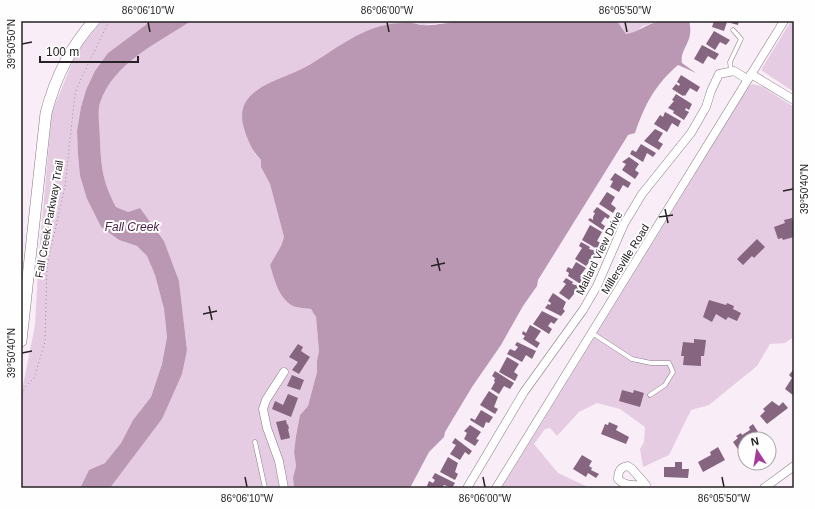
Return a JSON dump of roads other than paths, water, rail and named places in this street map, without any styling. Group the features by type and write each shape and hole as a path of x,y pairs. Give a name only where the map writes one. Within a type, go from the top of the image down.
{"main road":[{"path":"21,341 46,113 53,88 66,60 94,21"}],"street":[{"name":"Millersville Road","path":"496,488 784,21"},
{"path":"731,71 749,76 794,100"},
{"name":"Mallard View Drive","path":"467,488 524,392 583,310 597,286 624,224 642,194 691,133 706,107 711,91 719,74 731,71"},
{"path":"284,372 266,400 263,409 267,428 279,461 284,488"},
{"path":"764,488 794,466"}],"lane":[{"path":"731,71 730,62 741,39 733,30"},
{"path":"592,333 632,359 651,363 669,363 673,372 669,381 650,395"},
{"path":"255,442 265,488"}],"water":[{"name":"Fall Creek","path":"151,21 191,21 138,55 115,76 106,89 100,103 99,111 101,159 105,182 116,207 128,212 140,208 164,241 179,281 187,350 182,374 162,419 110,488 80,488 89,470 105,463 121,443 133,420 151,397 162,364 167,337 164,309 155,275 147,256 137,246 119,240 101,227 87,199 80,176 78,155 77,131 81,107 86,90 95,71 108,53"},
{"path":"462,21 617,21 626,34 662,21 689,21 689,40 683,53 682,63 696,73 678,65 657,88 647,104 635,133 628,135 538,280 537,286 523,306 501,345 472,387 445,432 444,437 429,452 410,488 294,488 293,478 296,466 294,452 300,415 308,406 317,372 319,351 316,317 311,309 295,307 288,303 281,294 273,276 270,265 281,246 284,237 270,184 261,167 261,160 250,145 244,128 242,114 245,103 263,86 300,70 366,31 395,23 427,25"}]}
